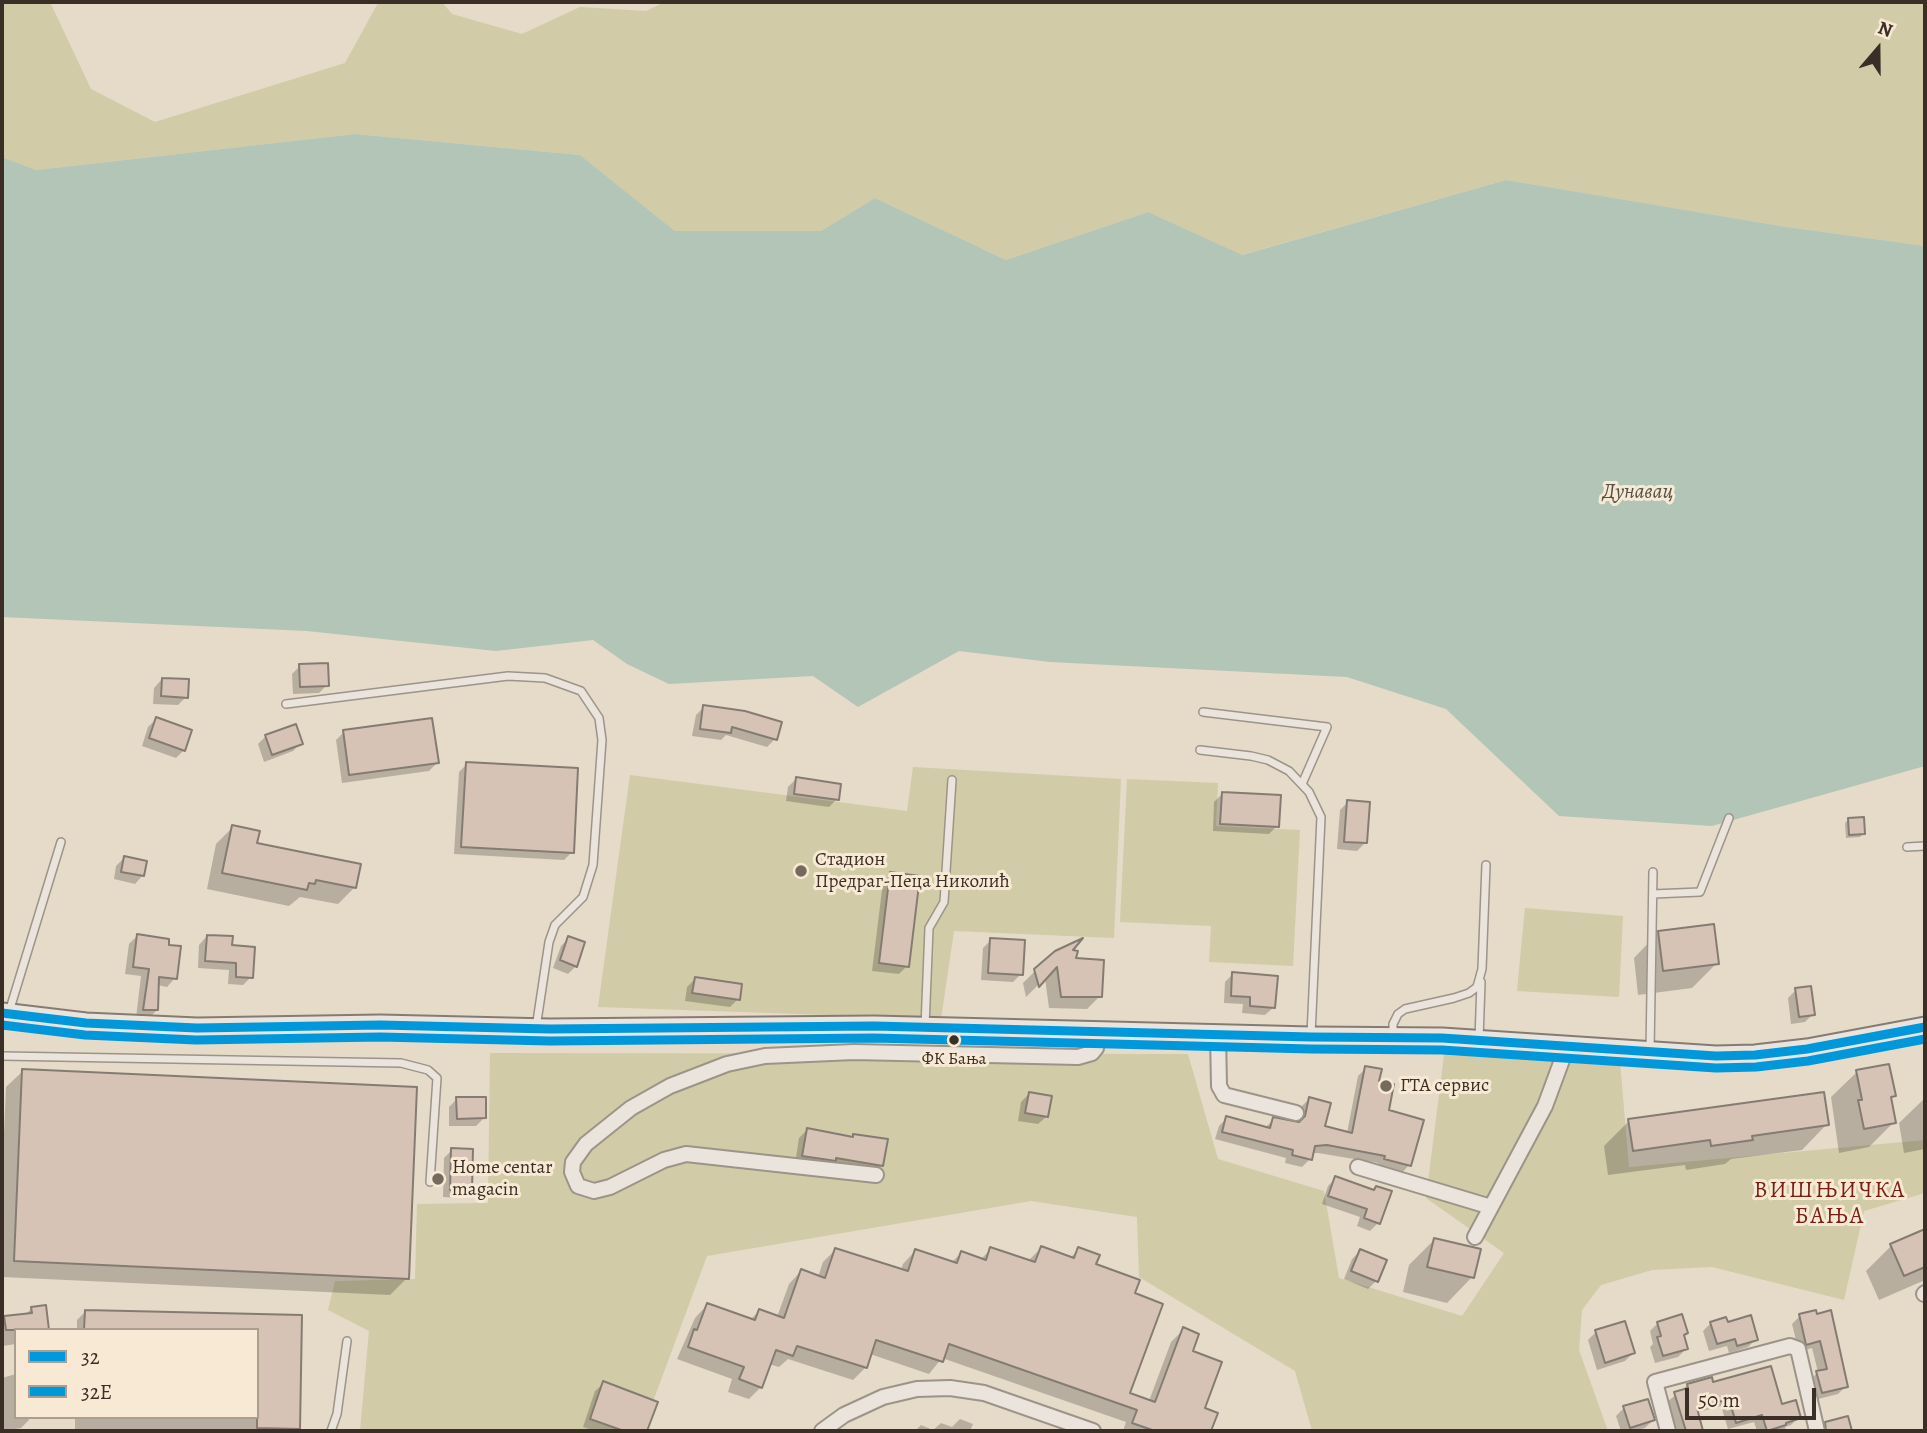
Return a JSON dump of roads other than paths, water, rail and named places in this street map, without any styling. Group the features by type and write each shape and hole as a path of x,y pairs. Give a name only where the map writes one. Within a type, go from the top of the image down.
{"street":[{"path":"5,1013 86,1023 186,1028 380,1025 536,1029 874,1026 1479,1040 1699,1056 1755,1055 1807,1049 1925,1027"},
{"path":"876,1175 685,1154 664,1160 610,1187 594,1191 578,1186 572,1172 573,1162 586,1144 631,1108 670,1086 727,1064 765,1056 854,1052 1078,1057 1091,1053 1096,1048 1098,1032"},
{"path":"1218,1034 1219,1087 1224,1095 1296,1112"},
{"path":"1475,1237 1545,1106 1562,1060 1563,1046"},
{"path":"1358,1167 1491,1208"},
{"path":"1668,1431 1655,1382 1790,1346 1798,1349 1817,1431"},
{"path":"822,1431 861,1405 903,1391 933,1388 984,1393 1093,1431"}],"lane":[{"path":"286,704 508,676 545,678 581,691 595,710 601,729 593,865 583,897 555,925 549,942 536,1029"},
{"path":"1203,712 1327,727 1302,783"},
{"path":"1200,750 1268,760 1289,771 1302,783 1321,817 1311,1037"},
{"path":"925,1028 929,929 944,902 952,779"},
{"path":"1653,894 1700,892 1729,818"},
{"path":"5,1013 61,842"},
{"path":"1907,847 1925,846"},
{"path":"1479,1040 1486,865"},
{"path":"1650,1052 1653,872"},
{"path":"1392,1038 1393,1024 1398,1014 1405,1009 1469,993 1477,987 1481,978"},
{"path":"2,1056 401,1063 428,1070 437,1078 430,1182"},
{"path":"331,1431 337,1415 347,1341"}],"water":[{"name":"Дунавац","path":"355,134 580,155 675,231 821,231 875,198 1006,260 1148,212 1242,255 1506,180 1787,227 1925,246 1925,766 1712,826 1559,816 1446,709 1347,677 1050,662 959,651 858,707 813,676 669,684 627,664 593,640 496,651 307,631 2,617 2,157 36,170"}],"place":[{"name":"Стадион Предраг-Пеца Николић","path":"801,871"},
{"name":"ФК Бања","path":"954,1040"},
{"name":"ГТА сервис","path":"1386,1086"},
{"name":"Home centar magacin","path":"438,1179"}],"district":[{"name":"ВИШЊИЧКА БАЊА","path":"1830,1204"}]}
